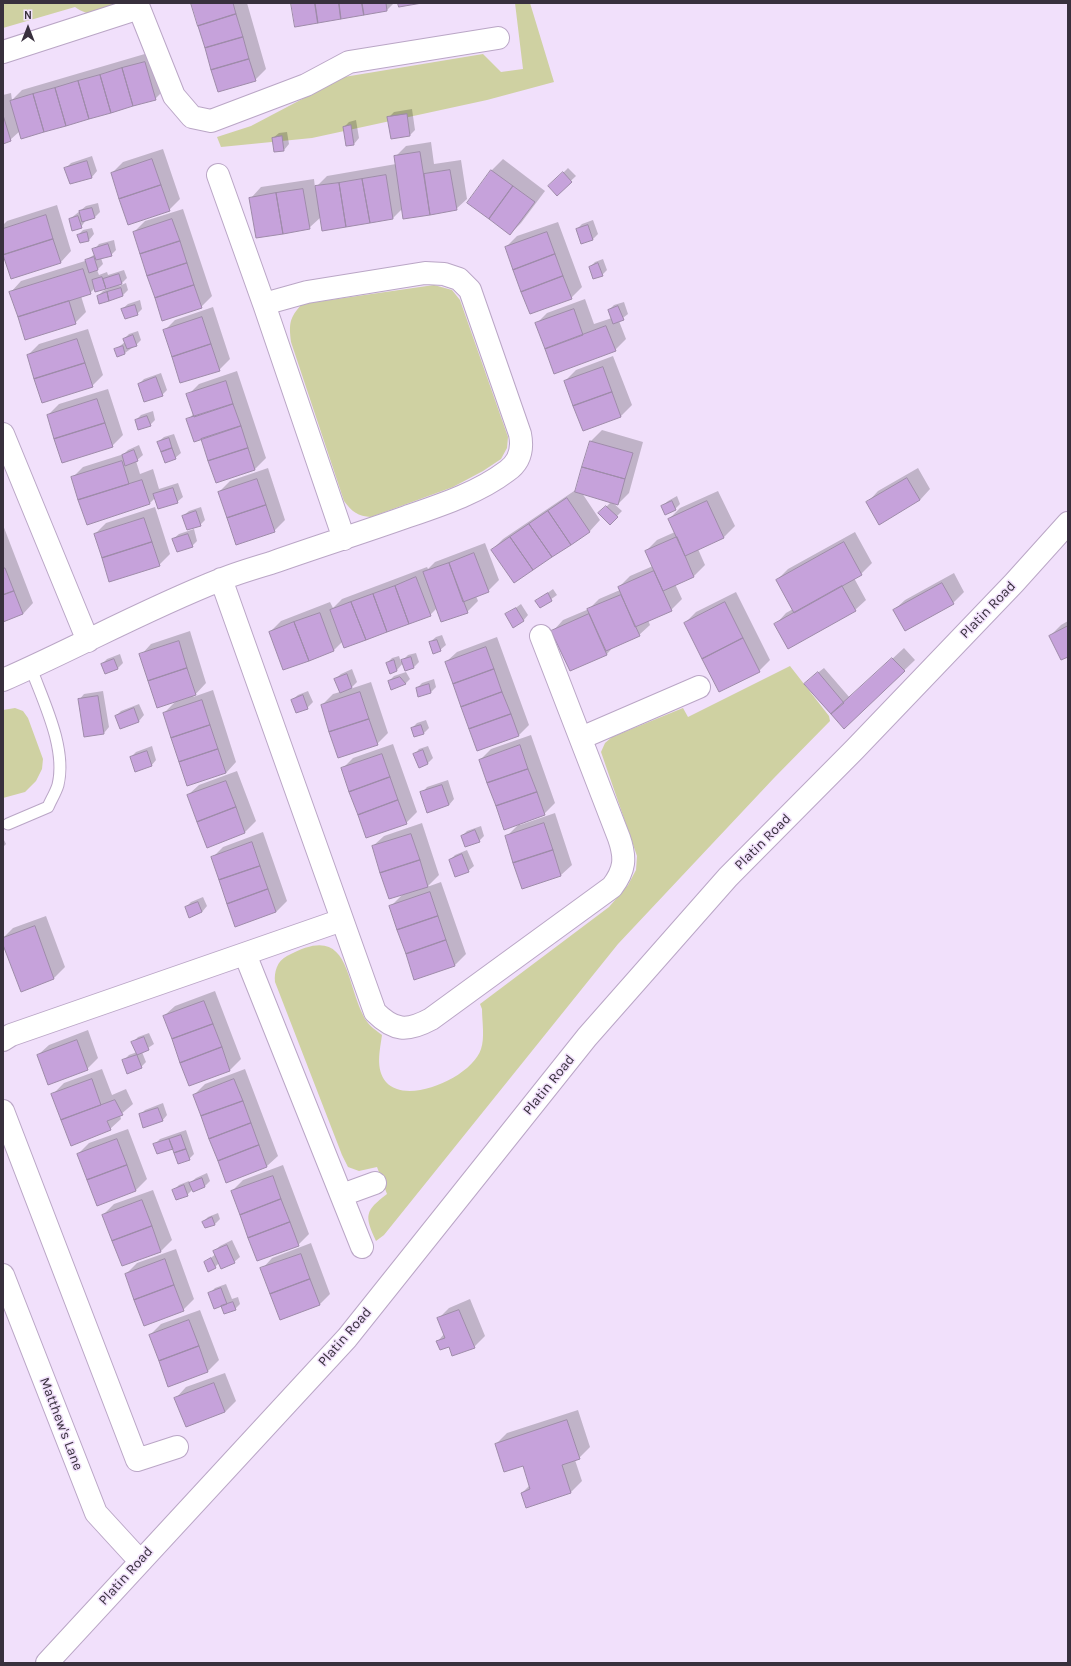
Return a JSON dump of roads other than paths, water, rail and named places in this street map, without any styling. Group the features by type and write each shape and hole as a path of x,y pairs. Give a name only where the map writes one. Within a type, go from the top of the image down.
{"street":[{"path":"3,52 138,6 174,96 192,117 211,121 306,85 349,62 498,38"},
{"path":"218,175 264,304 344,539"},
{"path":"3,680 88,641 139,615 221,579 344,539 440,505 476,490 509,470 518,460 522,447 520,434 509,400 470,290 459,280 444,274 425,273 307,292 264,304"},
{"path":"3,434 88,641"},
{"name":"Platin Road","path":"47,1663 347,1338 587,1037 728,877 855,749 1014,583 1068,523"},
{"path":"221,579 375,1012 386,1023 404,1029 419,1026 431,1019 612,887 622,874 623,862 621,844 541,636"},
{"path":"581,738 699,687"},
{"path":"3,1040 11,1035 342,920"},
{"path":"245,954 362,1248"},
{"path":"3,1111 137,1460 177,1447"},
{"path":"342,1195 375,1183"},
{"name":"Matthew's Lane","path":"3,1275 96,1513 140,1561"}],"lane":[{"path":"8,824 48,807 58,785 60,767 59,750 52,723 31,668"}]}
